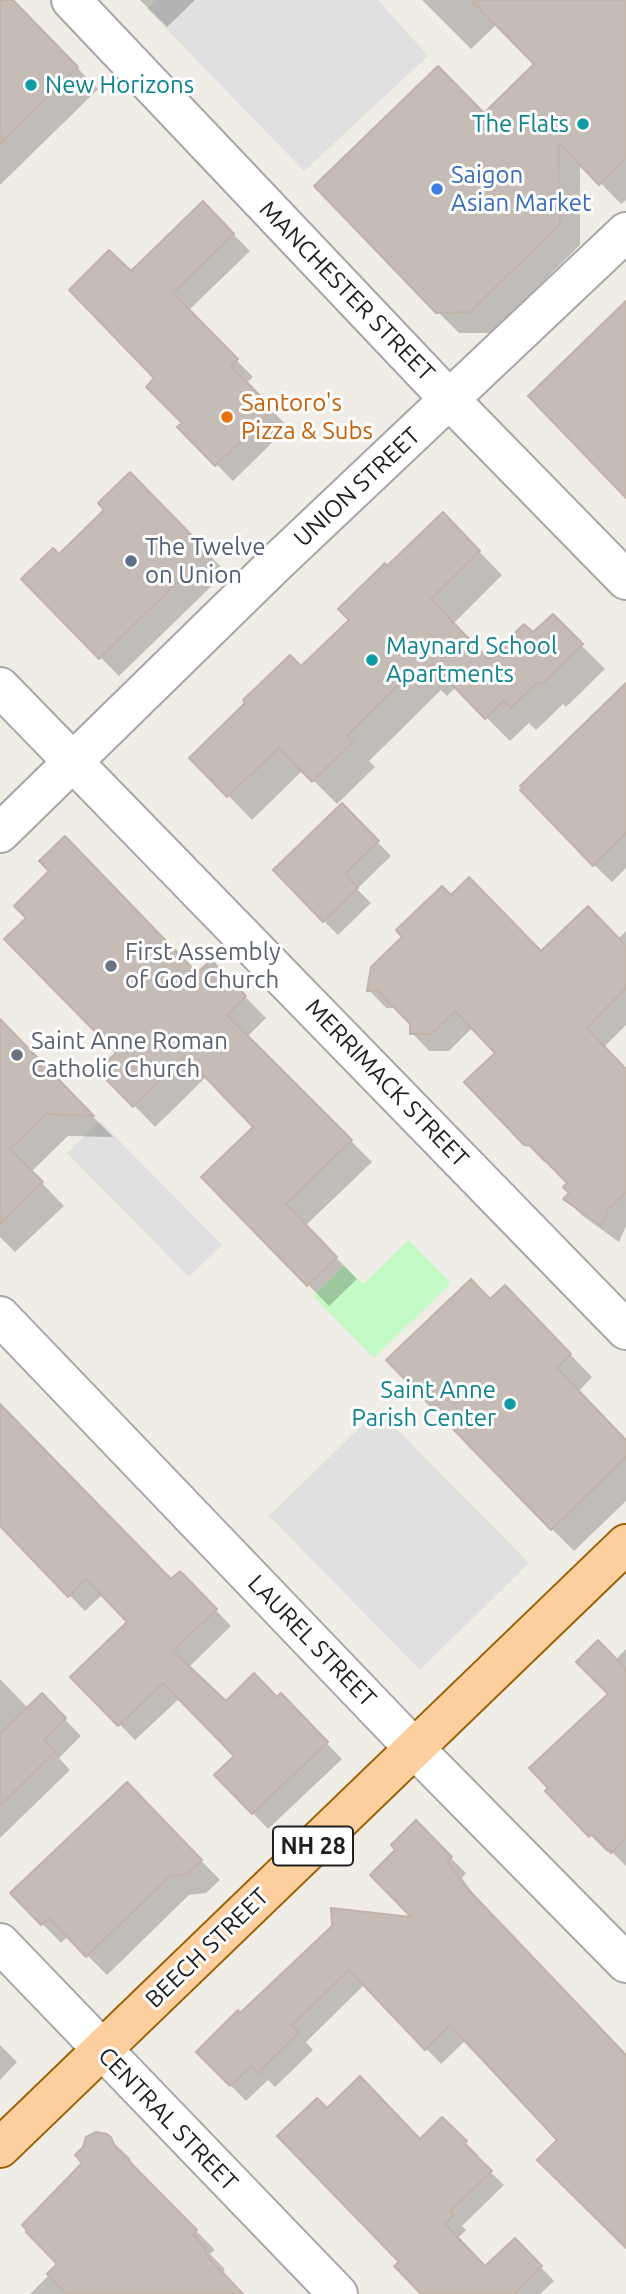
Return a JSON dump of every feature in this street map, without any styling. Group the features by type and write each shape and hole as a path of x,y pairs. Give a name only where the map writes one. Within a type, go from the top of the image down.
{"main road":[{"name":"BEECH STREET","path":"0,2148 626,1544"}],"street":[{"name":"MANCHESTER STREET","path":"71,0 450,400 626,580"},
{"name":"UNION STREET","path":"0,833 275,564 626,232"},
{"name":"MERRIMACK STREET","path":"0,687 626,1330"},
{"name":"LAUREL STREET","path":"0,1316 414,1748 626,1963"},
{"name":"CENTRAL STREET","path":"0,1943 338,2294"}],"green space":[{"path":"409,1240 451,1283 374,1358 313,1296 344,1266 363,1284"}],"shaded area":[{"path":"157,0 378,0 428,56 304,171 147,9"},
{"path":"100,1121 222,1245 189,1277 67,1153"},
{"path":"378,1410 529,1563 420,1670 269,1516"}],"building":[{"name":"New Horizons","path":"0,0 13,0 78,67 0,144"},
{"name":"Saigon Asian Market","path":"471,0 626,0 626,158 599,185 559,143 560,224 470,312 436,313 314,186 438,66 484,113 534,64"},
{"path":"203,201 234,234 173,293 238,359 231,366 273,409 215,466 177,427 182,423 146,387 154,378 69,290 109,250 131,271"},
{"path":"626,301 626,498 528,396"},
{"path":"130,472 208,552 99,659 21,579 53,548 59,554 104,510 98,503"},
{"name":"Maynard School Apartments","path":"443,512 480,551 431,599 488,659 524,624 533,632 553,614 583,644 541,685 538,682 511,708 504,700 485,719 432,664 422,674 416,668 347,736 353,742 312,782 279,748 227,797 189,758 290,655 301,666 349,620 338,609"},
{"path":"626,683 626,833 593,866 520,790 523,788 520,786"},
{"path":"342,803 379,841 345,874 358,888 323,922 273,870"},
{"path":"65,836 197,973 211,960 246,996 227,1015 352,1140 286,1204 337,1257 307,1286 201,1177 253,1127 185,1056 133,1107 97,1070 116,1053 4,939 26,918 14,906 49,871 39,861"},
{"path":"469,877 541,951 588,906 626,946 626,988 587,1028 626,1069 626,1192 608,1209 601,1226 563,1199 569,1193 563,1187 567,1183 531,1146 524,1145 464,1082 495,1053 455,1011 431,1034 410,1034 410,1024 378,991 367,991 371,967 402,937 396,930 442,886 451,895"},
{"path":"0,1019 94,1116 46,1114 10,1149 43,1182 0,1224"},
{"name":"Saint Anne Parish Center","path":"471,1279 490,1299 505,1285 571,1354 557,1368 626,1440 626,1457 551,1530 386,1360"},
{"path":"0,1404 171,1579 180,1571 217,1609 173,1651 226,1701 254,1673 277,1697 281,1693 328,1742 252,1814 214,1775 234,1756 163,1683 118,1726 70,1677 127,1622 86,1579 68,1597 0,1526"},
{"path":"598,1640 626,1669 626,1838 611,1853 592,1834 589,1837 545,1791 548,1788 529,1768 608,1694 576,1662"},
{"path":"42,1693 66,1718 44,1740 55,1752 0,1806 0,1734"},
{"path":"127,1782 202,1860 186,1875 170,1876 86,1957 49,1918 41,1925 10,1893"},
{"path":"416,1820 452,1857 447,1861 464,1885 626,2055 626,2248 537,2160 557,2140 450,2025 425,2050 349,1970 292,2025 299,2033 258,2073 251,2066 230,2086 196,2052 238,2010 240,2013 332,1926 331,1908 411,1917 370,1875 395,1850 391,1845"},
{"path":"360,2076 420,2139 442,2117 467,2141 464,2144 492,2171 450,2211 454,2215 445,2224 485,2266 515,2238 542,2266 513,2294 421,2294 394,2266 399,2262 277,2136 317,2098 327,2108"},
{"path":"96,2132 111,2137 115,2147 197,2230 193,2235 205,2248 207,2256 243,2294 66,2294 47,2274 57,2264 22,2225 82,2163 75,2155 83,2147 86,2137"}],"place":[{"name":"New Horizons","path":"31,85"},
{"name":"The Flats","path":"583,124"},
{"name":"Saigon Asian Market","path":"437,189"},
{"name":"Santoro's Pizza & Subs","path":"227,417"},
{"name":"The Twelve on Union","path":"131,561"},
{"name":"Maynard School Apartments","path":"372,660"},
{"name":"First Assembly of God Church","path":"111,966"},
{"name":"Saint Anne Roman Catholic Church","path":"17,1055"},
{"name":"Saint Anne Parish Center","path":"510,1404"}]}
